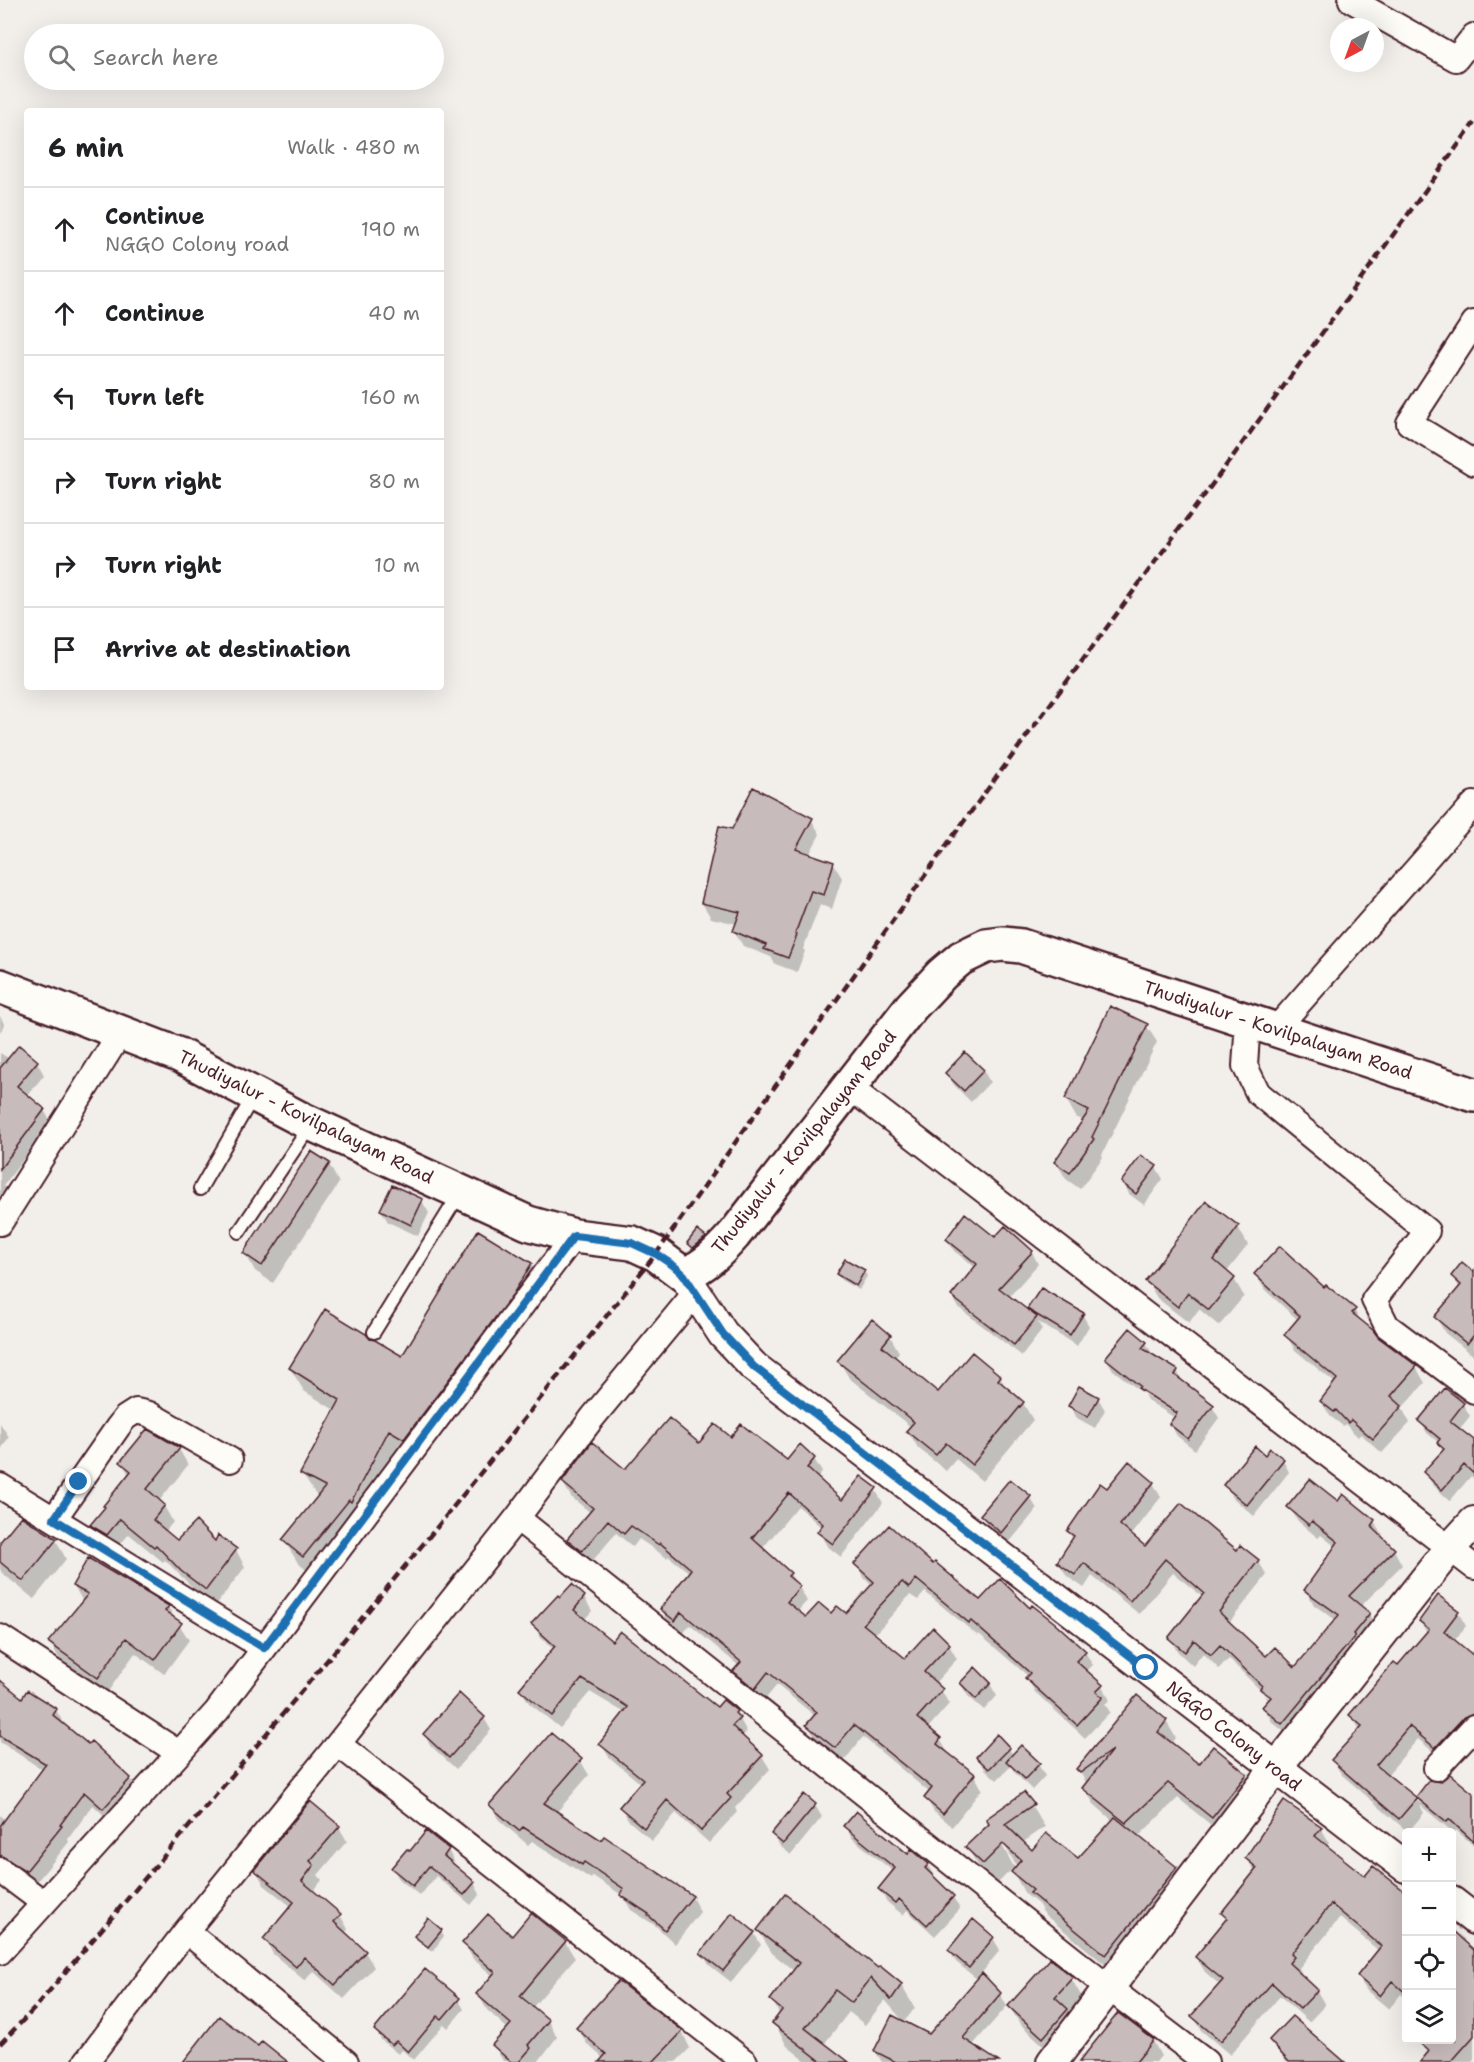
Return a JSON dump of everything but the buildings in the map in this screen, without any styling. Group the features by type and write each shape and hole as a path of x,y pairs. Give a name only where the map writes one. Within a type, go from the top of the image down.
{"main road":[{"name":"Thudiyalur - Kovilpalayam Road","path":"0,986 179,1055 312,1124 528,1223 574,1236 632,1243 656,1254 690,1283 697,1269 715,1256 734,1235 911,1007 942,974 961,958 986,946 1003,944 1021,946 1474,1095"}],"street":[{"path":"1351,0 1456,59 1474,36"},
{"path":"1474,323 1409,423 1474,463"},
{"path":"1474,804 1262,1025 1245,1066 1258,1093 1427,1231 1374,1300 1387,1326 1474,1391"},
{"path":"0,1223 121,1032"},
{"path":"849,1087 1474,1567"},
{"path":"0,1952 217,1711 574,1236"},
{"path":"86,2062 186,1931 517,1518 690,1283"},
{"name":"NGGO Colony road","path":"690,1283 723,1334 754,1367 1402,1864"},
{"path":"54,1519 118,1427 125,1418 136,1411 149,1414 230,1461"},
{"path":"0,1486 264,1648"},
{"path":"517,1518 1109,1988 1206,2062"},
{"path":"1052,2062 1276,1768 1450,1548 1474,1522"},
{"path":"0,1637 179,1753"},
{"path":"1436,1768 1474,1725 1472,1722 1474,1719"},
{"path":"338,1744 745,2062"},
{"path":"0,1870 44,1903"},
{"path":"1456,1905 1474,1919"},
{"path":"186,1931 346,2062"}],"lane":[{"path":"200,1190 254,1094"},
{"path":"238,1232 312,1124"},
{"path":"374,1332 461,1192"}],"railway":[{"path":"0,2044 34,2009 220,1790 438,1526 656,1254 948,843 1236,452 1474,123"}],"route":[{"path":"79,1482 54,1519 264,1648 574,1236 632,1243 656,1254 684,1275 723,1334 754,1367 1146,1668"}]}
